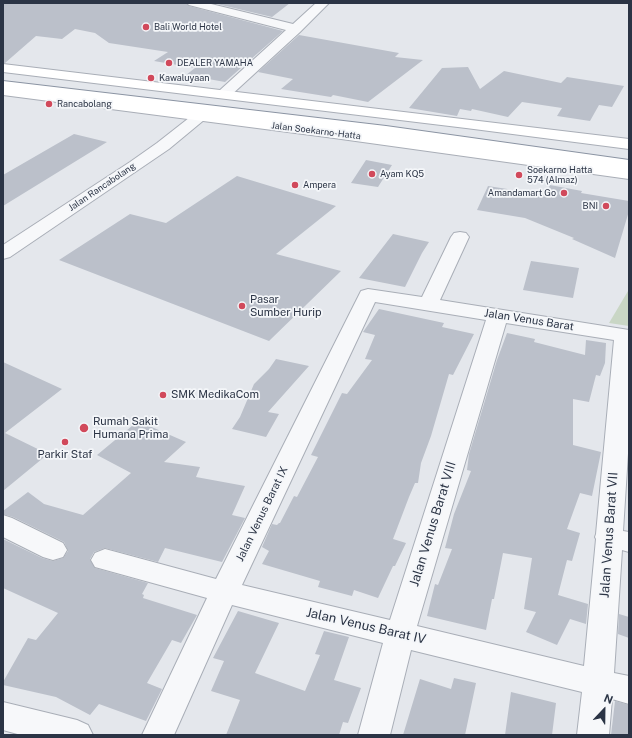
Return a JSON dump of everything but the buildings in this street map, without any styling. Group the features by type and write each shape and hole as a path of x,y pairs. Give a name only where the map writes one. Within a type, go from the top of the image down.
{"main road":[{"path":"3,68 466,123 629,144"},
{"name":"Jalan Soekarno-Hatta","path":"3,76 450,129 629,153"},
{"name":"Jalan Soekarno-Hatta","path":"3,85 386,131 629,164"},
{"name":"Jalan Soekarno-Hatta","path":"3,91 334,133 629,174"},
{"path":"334,133 386,131"}],"street":[{"path":"193,3 296,29"},
{"path":"224,94 324,4"},
{"name":"Jalan Rancabolang","path":"3,253 136,165 163,146 199,117"},
{"path":"428,305 460,237"},
{"name":"Jalan Venus Barat","path":"368,295 627,335"},
{"name":"Jalan Venus Barat IX","path":"158,735 224,592 368,295"},
{"name":"Jalan Venus Barat VIII","path":"374,735 400,634 498,315"},
{"name":"Jalan Venus Barat VII","path":"593,735 598,682 619,540 627,335"},
{"path":"3,525 54,550"},
{"name":"Jalan Venus Barat IV","path":"105,560 224,592 629,690"},
{"path":"3,716 77,735"}],"green space":[{"path":"628,291 629,326 609,323"}],"place":[{"name":"Bali World Hotel","path":"146,27"},
{"name":"DEALER YAMAHA","path":"169,63"},
{"name":"Kawaluyaan","path":"151,78"},
{"name":"Rancabolang","path":"49,104"},
{"name":"Ayam KQ5","path":"372,174"},
{"name":"Soekarno Hatta 574 (Almaz)","path":"519,175"},
{"name":"Ampera","path":"295,185"},
{"name":"Amandamart Go","path":"564,193"},
{"name":"BNI","path":"606,206"},
{"name":"Pasar Sumber Hurip","path":"242,306"},
{"name":"SMK MedikaCom","path":"163,395"},
{"name":"Rumah Sakit Humana Prima","path":"84,428"},
{"name":"Parkir Staf","path":"65,442"}]}
